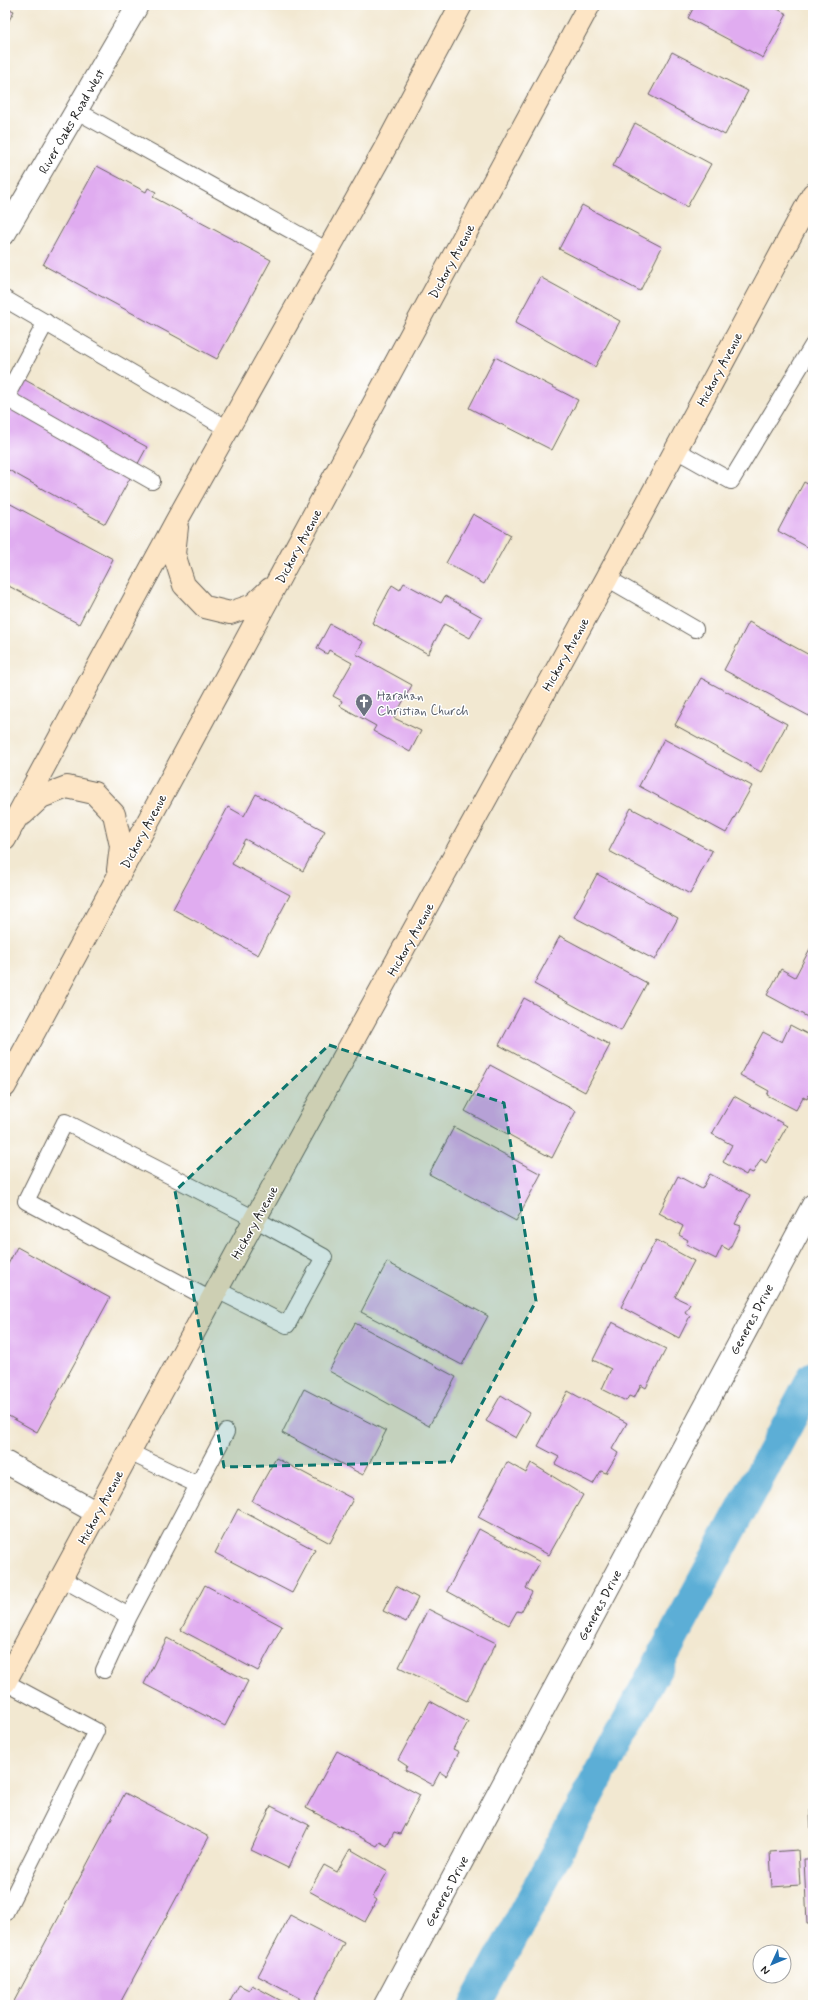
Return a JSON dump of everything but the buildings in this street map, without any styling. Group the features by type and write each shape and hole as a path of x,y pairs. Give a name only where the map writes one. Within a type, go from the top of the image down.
{"main road":[{"path":"10,830 177,520 384,150 460,5"},
{"name":"Dickory Avenue","path":"5,1086 589,5"},
{"name":"Hickory Avenue","path":"5,1682 255,1219 607,578 813,194"},
{"path":"177,520 174,554 184,585 205,606 230,613 245,608 253,605 279,580"},
{"path":"10,830 42,797 67,787 94,793 114,814 121,846 116,881"}],"street":[{"name":"River Oaks Road West","path":"5,234 137,6"},
{"name":"Generes Drive","path":"385,2005 813,1205"},
{"path":"5,1462 97,1512"}],"lane":[{"path":"76,111 328,251"},
{"path":"5,299 228,429"},
{"path":"46,322 8,393 13,402 152,481"},
{"path":"676,450 731,481 813,345"},
{"path":"607,578 695,629"},
{"path":"65,1122 255,1219 324,1257 287,1325 214,1295 26,1201 65,1122"},
{"path":"104,1670 129,1616 226,1432"},
{"path":"129,1452 198,1485"},
{"path":"61,1578 129,1616"},
{"path":"5,1682 96,1731 5,1913"}],"highlighted area":[{"path":"329,1045 504,1103 536,1301 451,1462 224,1467 175,1191"}],"waterway":[{"path":"475,2005 813,1377"}],"place":[{"name":"Harahan Christian Church","path":"364,717"}]}
